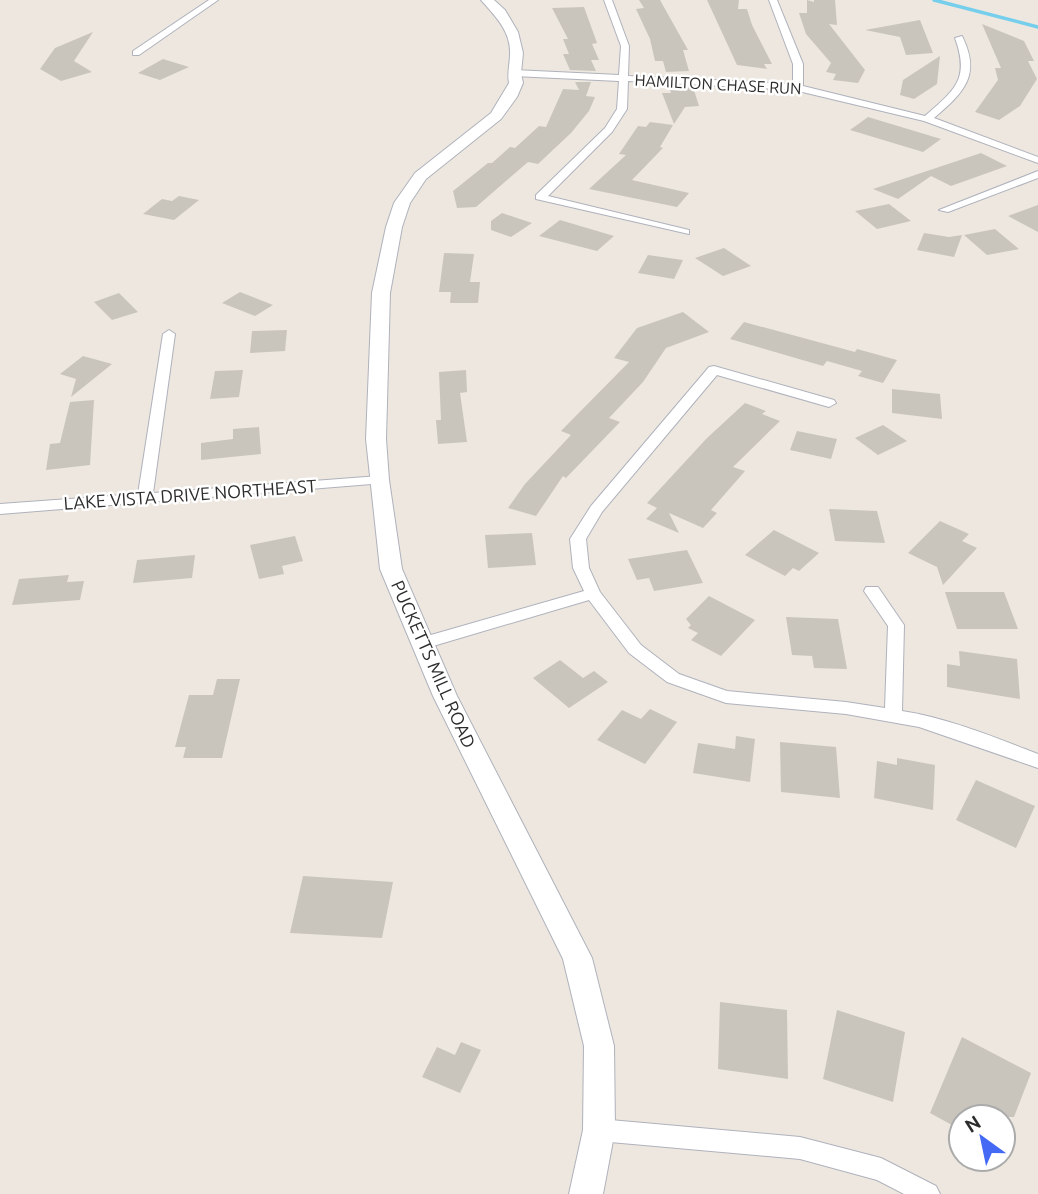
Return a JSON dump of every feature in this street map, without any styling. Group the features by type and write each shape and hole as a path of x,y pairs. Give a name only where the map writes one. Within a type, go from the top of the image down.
{"street":[{"path":"136,53 214,0"},
{"name":"PUCKETTS MILL ROAD","path":"486,0 501,13 512,32 517,53 514,74 516,83 510,97 496,116 420,176 402,203 394,227 382,293 376,439 379,480 391,569 445,696 577,958 599,1046 599,1130 586,1194"},
{"path":"608,0 625,46 622,109 609,130 540,197 685,232"},
{"path":"773,0 798,64 798,87"},
{"path":"927,119 963,87 967,75 959,38"},
{"name":"HAMILTON CHASE RUN","path":"514,74 746,82 798,87 927,119 1038,160"},
{"path":"944,210 1038,174"},
{"path":"145,497 169,334"},
{"path":"829,403 714,370 596,509 578,539 581,568 593,594 635,649 673,678 726,696 846,708 919,720 1038,761"},
{"name":"LAKE VISTA DRIVE NORTHEAST","path":"0,509 379,480"},
{"path":"872,591 896,625 892,716"},
{"path":"422,643 593,594"},
{"path":"599,1130 800,1148 881,1169 928,1194"}],"building":[{"path":"639,0 660,0 688,50 683,50 689,71 666,72 663,61 655,61 650,39 636,9 644,8"},
{"path":"707,0 739,0 738,9 747,9 772,64 764,64 767,69 737,65"},
{"path":"807,0 835,0 837,25 829,24 865,70 858,83 833,80 836,74 826,72 831,63 806,34 799,13 807,13"},
{"path":"584,7 597,43 592,44 599,60 591,60 596,71 570,70 563,54 569,54 563,39 568,39 552,8"},
{"path":"920,20 933,53 906,55 900,37 865,30"},
{"path":"982,24 1024,41 1034,61 1028,61 1037,79 1020,106 999,120 975,112 998,80 995,68 1001,68"},
{"path":"93,32 74,61 92,72 61,81 40,69 55,48"},
{"path":"940,56 937,84 914,99 900,95 903,80"},
{"path":"163,59 189,67 160,80 138,73"},
{"path":"575,82 591,82 586,96 595,97 589,111 571,133 538,164 528,162 476,207 457,208 453,191 510,147 515,148 539,126 546,127 563,89 579,90"},
{"path":"669,86 693,87 699,106 685,107 674,124 662,93 671,93"},
{"path":"868,117 941,139 923,152 850,130"},
{"path":"650,122 673,125 660,147 663,148 632,180 689,193 677,207 589,189 626,155 619,154 638,126 646,127"},
{"path":"981,153 1007,166 951,186 931,176 898,199 873,189"},
{"path":"179,196 199,200 174,220 143,214 162,199 172,201"},
{"path":"889,204 911,221 877,229 855,211"},
{"path":"1038,205 1038,232 1008,216"},
{"path":"502,213 532,223 511,237 491,230 491,221"},
{"path":"560,220 614,236 597,251 539,236"},
{"path":"995,229 1019,249 987,255 964,235"},
{"path":"924,233 949,237 962,235 954,257 917,250"},
{"path":"724,248 751,266 723,276 695,258"},
{"path":"444,253 474,254 470,282 480,282 478,303 450,303 451,292 439,292"},
{"path":"648,255 683,260 674,279 638,273"},
{"path":"240,292 273,305 255,316 222,303"},
{"path":"119,293 138,312 112,320 94,302"},
{"path":"683,312 709,332 666,348 643,382 609,418 620,422 566,478 563,476 536,516 508,508 525,484 571,435 561,431 629,362 614,358 637,328"},
{"path":"744,322 855,352 857,349 897,360 883,383 858,376 862,371 827,361 823,366 730,339"},
{"path":"287,330 285,351 250,353 252,331"},
{"path":"83,356 112,364 71,397 76,379 60,374"},
{"path":"243,370 239,397 210,399 215,371"},
{"path":"466,370 467,392 460,393 467,442 438,444 436,420 441,420 439,372"},
{"path":"892,389 940,394 942,419 892,413"},
{"path":"94,400 90,465 46,470 50,444 60,443 70,402"},
{"path":"745,403 766,411 762,414 780,421 733,467 745,471 711,510 717,513 703,528 669,513 679,533 646,519 657,508 647,503 707,438"},
{"path":"883,425 907,441 878,455 855,438"},
{"path":"259,427 261,454 201,460 201,443 233,439 233,429"},
{"path":"797,431 837,439 831,459 790,450"},
{"path":"829,509 877,511 885,543 835,541"},
{"path":"940,521 969,534 962,541 977,548 943,585 937,567 908,553"},
{"path":"774,530 819,553 799,571 793,568 785,576 745,555"},
{"path":"532,533 536,565 488,568 485,535"},
{"path":"295,536 303,561 282,566 284,574 259,579 250,545"},
{"path":"687,550 703,583 654,591 649,578 637,580 628,559"},
{"path":"195,555 192,578 133,583 137,560"},
{"path":"69,575 67,582 84,581 80,600 12,605 19,579"},
{"path":"945,592 1004,592 1018,629 957,629"},
{"path":"709,596 755,620 721,656 691,640 698,633 688,628 691,625 686,619"},
{"path":"786,617 838,619 847,669 814,668 812,656 792,655"},
{"path":"959,651 1017,659 1020,699 947,687 947,664 960,666"},
{"path":"560,660 583,678 594,671 608,682 569,708 533,678"},
{"path":"217,679 240,679 222,758 183,758 186,747 175,747 189,695 213,695"},
{"path":"650,709 677,722 645,764 597,740 622,710 641,719"},
{"path":"736,736 755,739 750,782 693,773 698,743 735,749"},
{"path":"780,742 836,747 840,798 781,792"},
{"path":"897,758 935,765 933,810 874,798 877,761 897,765"},
{"path":"976,780 1035,806 1016,848 956,820"},
{"path":"303,876 393,882 382,938 290,933"},
{"path":"720,1002 787,1010 788,1079 718,1069"},
{"path":"837,1010 905,1032 893,1102 823,1079"},
{"path":"962,1037 1031,1073 1017,1109 1017,1103 947,1103 947,1122 930,1113"},
{"path":"461,1042 481,1050 460,1093 422,1077 437,1047 455,1055"}],"waterway":[{"path":"934,0 1038,27"}]}
